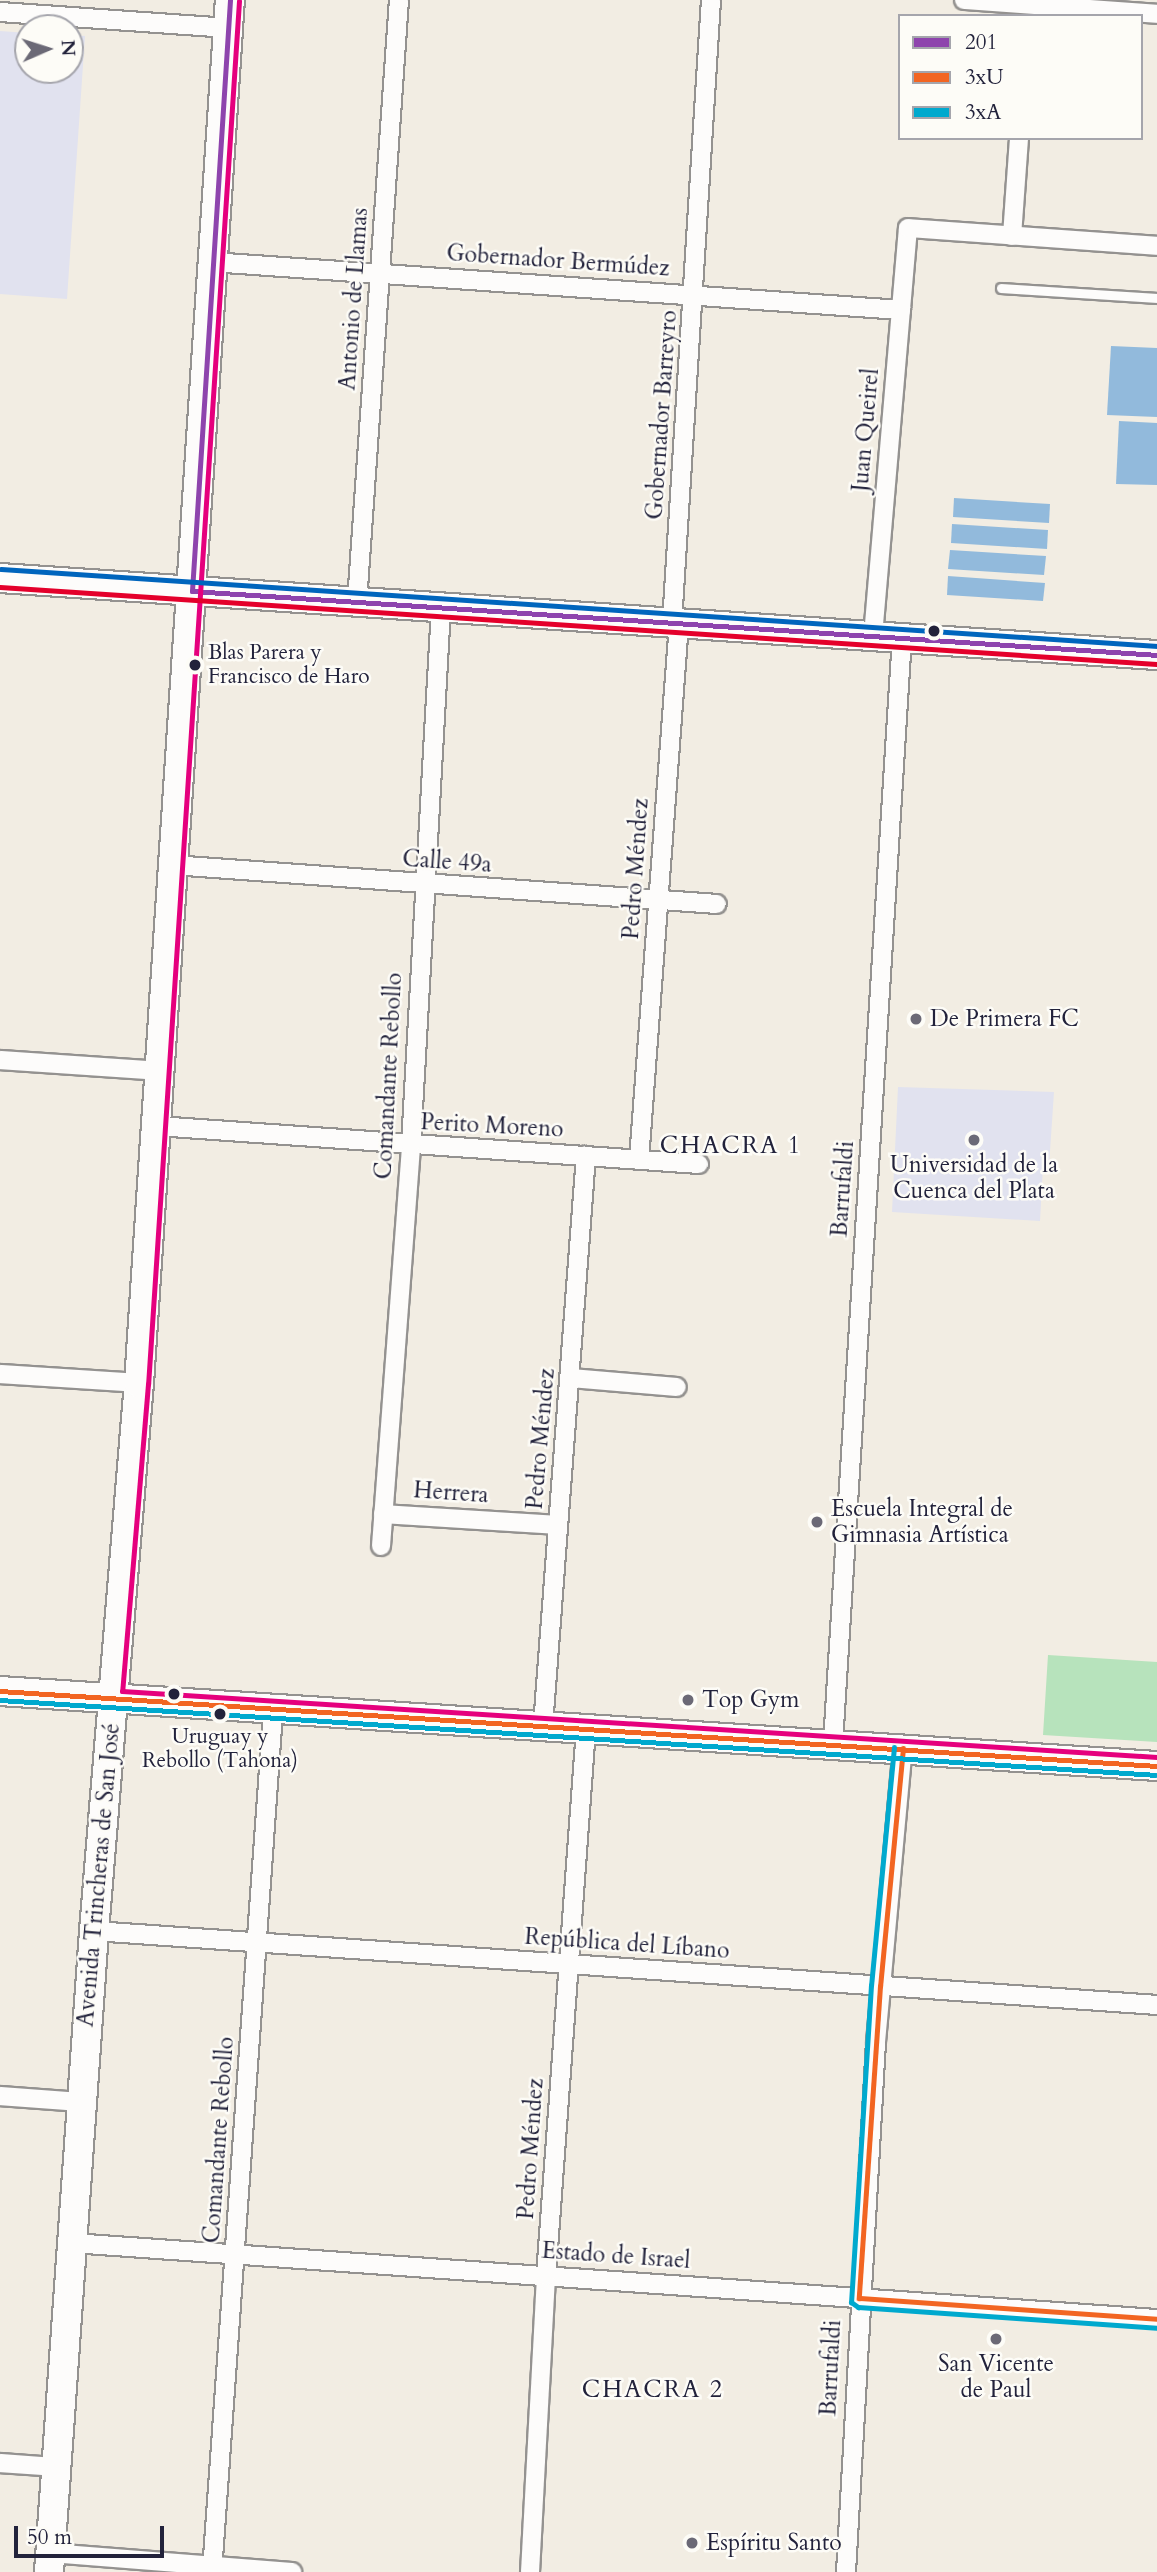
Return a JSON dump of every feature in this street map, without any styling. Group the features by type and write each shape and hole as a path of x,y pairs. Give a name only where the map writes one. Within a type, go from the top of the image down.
{"main road":[{"name":"Avenida Trincheras de San José","path":"50,2562 94,1931 139,1383 229,14"},
{"path":"0,578 1157,655"},
{"path":"0,1691 273,1712 834,1743 1157,1766"}],"street":[{"name":"Antonio de Llamas","path":"357,602 399,0"},
{"name":"Gobernador Barreyro","path":"676,623 711,0"},
{"path":"964,0 1028,7 1157,14"},
{"path":"0,12 229,14"},
{"path":"1019,140 1012,236 1157,246"},
{"name":"Juan Queirel","path":"873,636 908,228 1012,236"},
{"name":"Gobernador Bermúdez","path":"211,262 901,310"},
{"name":"Comandante Rebollo","path":"382,1546 411,1145 441,608"},
{"name":"Pedro Méndez","path":"639,1160 676,623"},
{"name":"Barrufaldi","path":"834,1743 902,638"},
{"name":"Calle 49a","path":"172,865 718,904"},
{"path":"0,1060 160,1071"},
{"name":"Perito Moreno","path":"157,1126 699,1164"},
{"name":"Pedro Méndez","path":"543,1726 586,1156"},
{"path":"0,1374 139,1383"},
{"path":"570,1378 677,1387"},
{"name":"Herrera","path":"383,1514 558,1525"},
{"name":"Comandante Rebollo","path":"213,2568 259,1942 273,1712"},
{"name":"Pedro Méndez","path":"530,2572 546,2276 586,1729"},
{"name":"Barrufaldi","path":"846,2572 859,2298 880,1986 904,1748"},
{"name":"República del Líbano","path":"94,1931 1157,2005"},
{"path":"0,2096 82,2102"},
{"name":"Estado de Israel","path":"72,2244 1157,2319"},
{"path":"0,2463 57,2467"},
{"path":"50,2562 292,2572"}],"lane":[{"path":"1001,288 1157,298"}],"shaded area":[{"path":"0,31 14,32 14,84 82,84 67,299 0,294"},
{"name":"Universidad de la Cuenca del Plata","path":"898,1087 1054,1092 1049,1166 1043,1166 1040,1221 892,1212"}],"green space":[{"path":"1048,1655 1157,1662 1157,1742 1043,1735"}],"water":[{"path":"1111,346 1157,348 1157,417 1107,415"},
{"path":"1119,421 1157,423 1157,485 1116,484"},
{"path":"954,498 1050,504 1049,523 953,517"},
{"path":"952,524 1048,530 1047,549 951,543"},
{"path":"950,550 1046,556 1044,575 948,569"},
{"path":"948,576 1045,583 1043,601 947,595"}],"transit line":[{"name":"201","path":"192,591 230,0"},
{"path":"239,1 148,1384 122,1691 1157,1757"},
{"path":"1,569 1157,646"},
{"path":"0,587 1156,664"},
{"name":"201","path":"192,591 1157,655"},
{"name":"3xU","path":"0,1691 1157,1766"},
{"name":"3xA","path":"0,1700 1156,1775"},
{"name":"3xA","path":"894,1747 871,1985 851,2302 858,2307 1156,2328"},
{"name":"3xU","path":"903,1748 880,1986 859,2298 1157,2319"}],"place":[{"name":"Blas Parera y Francisco de Haro","path":"195,665"},
{"name":"De Primera FC","path":"916,1019"},
{"name":"Universidad de la Cuenca del Plata","path":"974,1140"},
{"name":"Escuela Integral de Gimnasia Artística","path":"817,1522"},
{"name":"Top Gym","path":"688,1700"},
{"name":"Uruguay y Rebollo (Tahona)","path":"220,1714"},
{"name":"San Vicente de Paul","path":"996,2339"},
{"name":"Espíritu Santo","path":"692,2543"}],"district":[{"name":"CHACRA 1","path":"731,1146"},
{"name":"CHACRA 2","path":"653,2390"}]}
